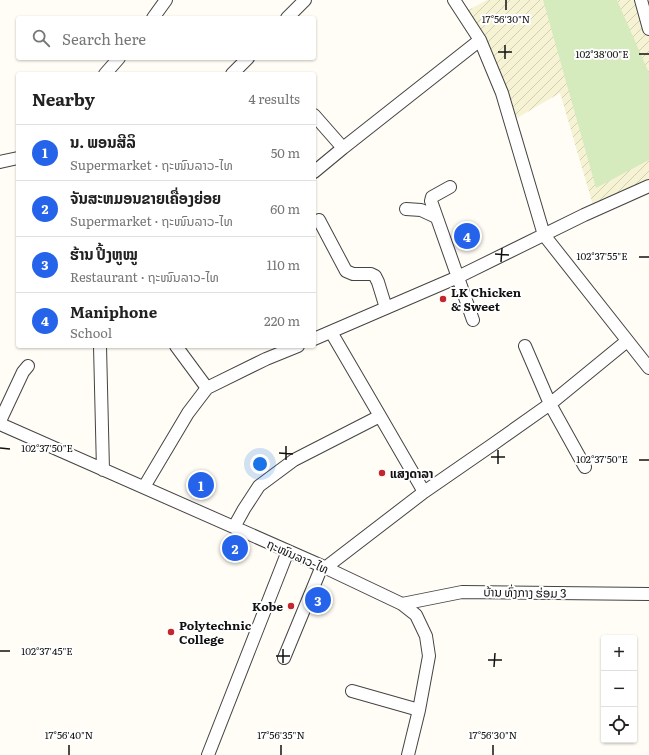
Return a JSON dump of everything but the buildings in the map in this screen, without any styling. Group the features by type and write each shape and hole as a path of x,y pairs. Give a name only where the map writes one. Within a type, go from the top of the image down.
{"street":[{"path":"154,16 166,0"},
{"path":"289,16 305,0"},
{"path":"454,0 480,40 502,93 544,235 649,368"},
{"path":"641,0 649,29"},
{"path":"316,170 480,40"},
{"path":"107,72 117,60"},
{"path":"234,72 246,60"},
{"path":"316,117 343,148"},
{"path":"0,162 16,158"},
{"path":"316,338 458,277 584,215 649,186"},
{"path":"450,187 432,197 431,201 473,320"},
{"path":"406,209 421,210 436,217"},
{"path":"319,220 346,271 353,274 371,274 375,276 386,308"},
{"path":"331,332 424,492"},
{"path":"284,658 324,567 424,492 550,404 627,341"},
{"path":"525,346 550,404 585,467"},
{"path":"100,348 103,470"},
{"path":"177,348 207,388"},
{"path":"144,487 188,413 207,388 266,359 293,348"},
{"path":"0,420 23,372 28,366"},
{"path":"234,527 259,486 294,460 380,416"},
{"name":"ຖະໜົນລາວ-ໄທ","path":"0,424 324,567 402,604 416,615 426,636 428,656 419,710 408,755"},
{"path":"208,755 288,551"},
{"name":"ບ້ານ ທົ່ງກາງ ຮ່ອມ 3","path":"402,604 462,592 649,593"},
{"path":"352,691 419,710"}],"shaded area":[{"path":"487,0 649,0 649,187 595,212 560,93 510,122 463,13"}],"green space":[{"path":"543,0 617,0 649,73 649,160 596,188"}],"place":[{"name":"Maniphone","path":"467,236"},
{"name":"LK Chicken & Sweet","path":"443,299"},
{"name":"ແສງດາລາ","path":"382,473"},
{"name":"ນ. ພອນສີລິ","path":"201,485"},
{"name":"ຈັນສະຫມອນຂາຍເຄື່ອງຍ່ອຍ","path":"235,548"},
{"name":"ຮ້ານ ປີ້ງຫູໝູ","path":"318,600"},
{"name":"Kobe","path":"291,606"},
{"name":"Polytechnic College","path":"171,632"}]}
